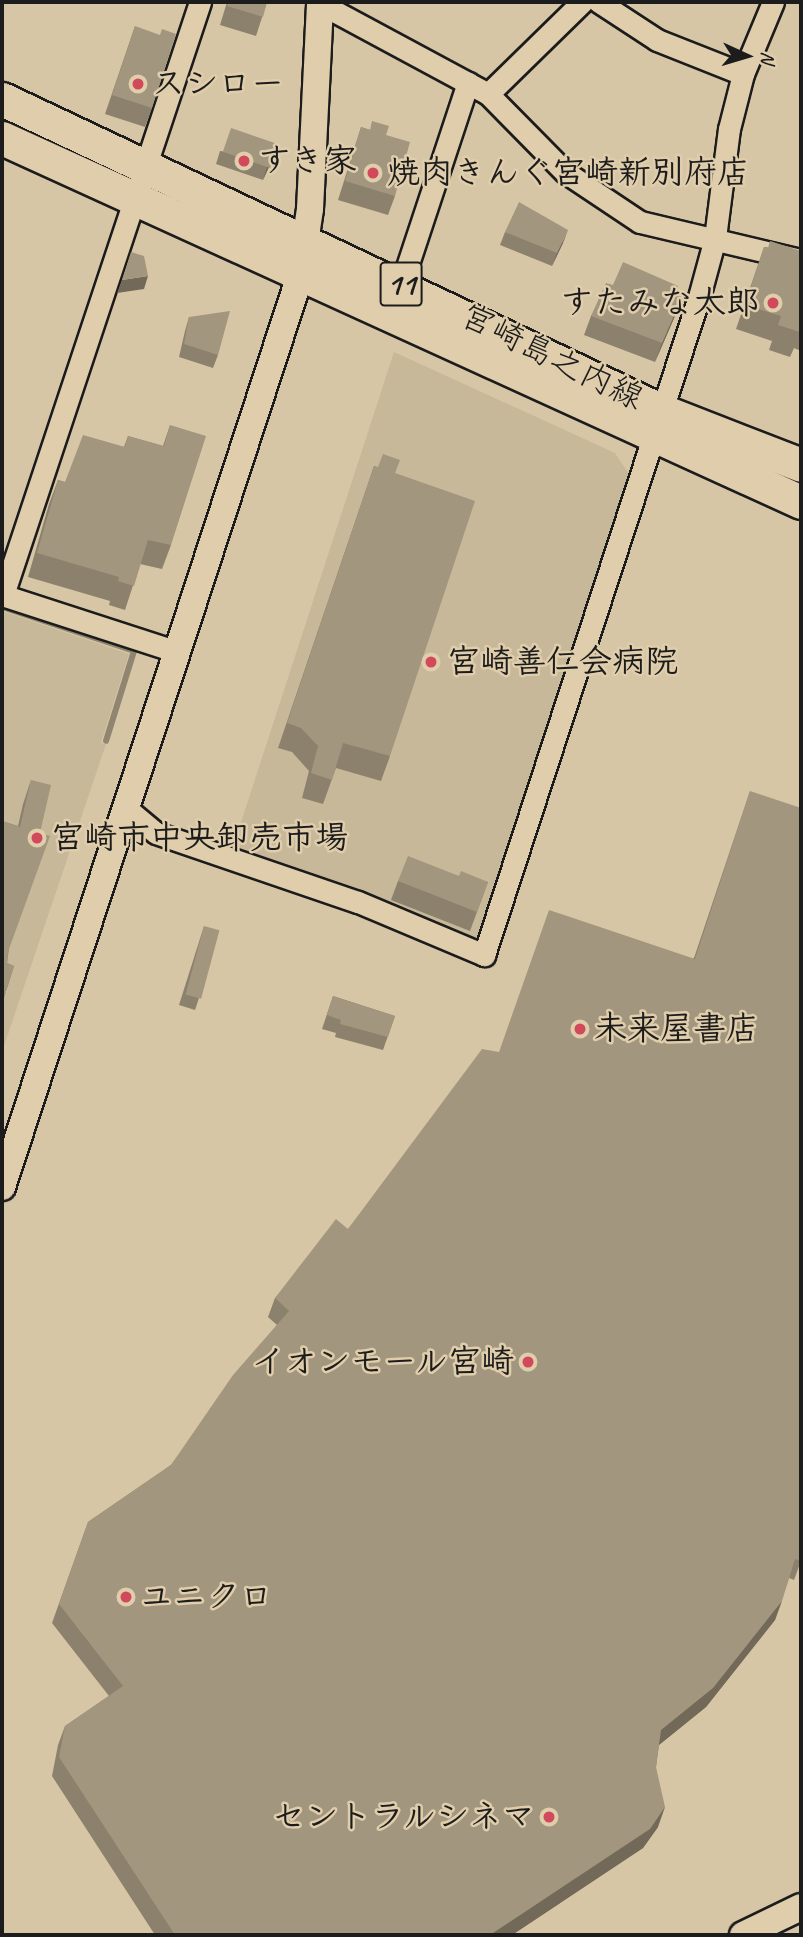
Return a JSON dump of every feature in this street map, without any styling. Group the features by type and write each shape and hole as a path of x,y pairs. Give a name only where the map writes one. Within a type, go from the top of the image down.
{"main road":[{"name":"宮崎島之内線","path":"2,99 401,285 801,502"},
{"name":"宮崎島之内線","path":"2,138 300,276 658,425 801,465"}],"street":[{"path":"177,652 2,595 148,167 200,2"},
{"path":"488,94 582,2"},
{"path":"598,2 657,40 743,74"},
{"path":"127,808 156,833 358,902 484,955 658,425 715,238 729,129 743,74 773,2"},
{"path":"2,1187 300,276 305,239 320,3 488,94 565,172 612,206 640,222 801,260"},
{"path":"401,285 468,83"},
{"path":"743,1935 801,1907"}],"shaded area":[{"name":"宮崎善仁会病院","path":"394,352 615,453 629,474 480,941 342,884 232,850"},
{"name":"宮崎市中央卸売市場","path":"2,611 129,654 101,743 106,744 2,1052 2,1000 8,990 2,988 2,969 41,860 2,847"}],"building":[{"path":"228,2 267,2 263,17 227,6"},
{"name":"スシロー","path":"135,26 160,35 162,29 176,34 152,108 112,95"},
{"name":"焼肉きんぐ宮崎新別府店","path":"372,121 389,126 386,135 410,142 395,196 345,181 361,127 370,130"},
{"path":"231,128 278,144 270,168 223,152"},
{"path":"519,202 568,230 557,253 505,232"},
{"path":"770,241 801,251 800,332 778,325 781,316 745,305 764,247 768,248"},
{"path":"131,252 144,256 148,276 122,280"},
{"path":"623,262 678,286 675,294 682,297 662,343 591,316 606,283 613,285"},
{"path":"230,311 218,355 184,344 189,317"},
{"path":"170,425 206,436 171,545 148,540 134,586 118,581 119,577 37,553 58,480 65,482 83,435 125,447 128,436 164,446"},
{"path":"383,454 400,460 395,473 475,501 390,756 343,743 332,780 311,773 318,746 301,728 287,723 374,466 378,467"},
{"path":"31,780 51,785 40,833 50,836 8,952 7,963 14,966 2,998 2,821 20,827"},
{"name":"イオンモール宮崎","path":"750,791 801,808 801,1561 795,1559 782,1601 713,1688 661,1730 656,1767 665,1807 650,1829 490,1935 175,1935 59,1757 65,1726 123,1686 59,1604 88,1522 171,1465 233,1375 289,1311 275,1298 336,1219 348,1229 482,1049 499,1052 549,910 695,959"},
{"path":"408,856 459,876 461,871 488,882 477,912 398,881"},
{"path":"204,926 219,930 201,999 186,995"},
{"path":"333,996 395,1016 388,1037 340,1024 341,1020 327,1015"}],"waterway":[{"path":"2,607 134,651 106,741"}],"place":[{"name":"スシロー","path":"138,84"},
{"name":"すき家","path":"244,161"},
{"name":"焼肉きんぐ宮崎新別府店","path":"373,173"},
{"name":"すたみな太郎","path":"773,303"},
{"name":"宮崎善仁会病院","path":"431,662"},
{"name":"宮崎市中央卸売市場","path":"37,838"},
{"name":"未来屋書店","path":"580,1029"},
{"name":"イオンモール宮崎","path":"528,1362"},
{"name":"ユニクロ","path":"126,1597"},
{"name":"セントラルシネマ","path":"549,1817"}]}
